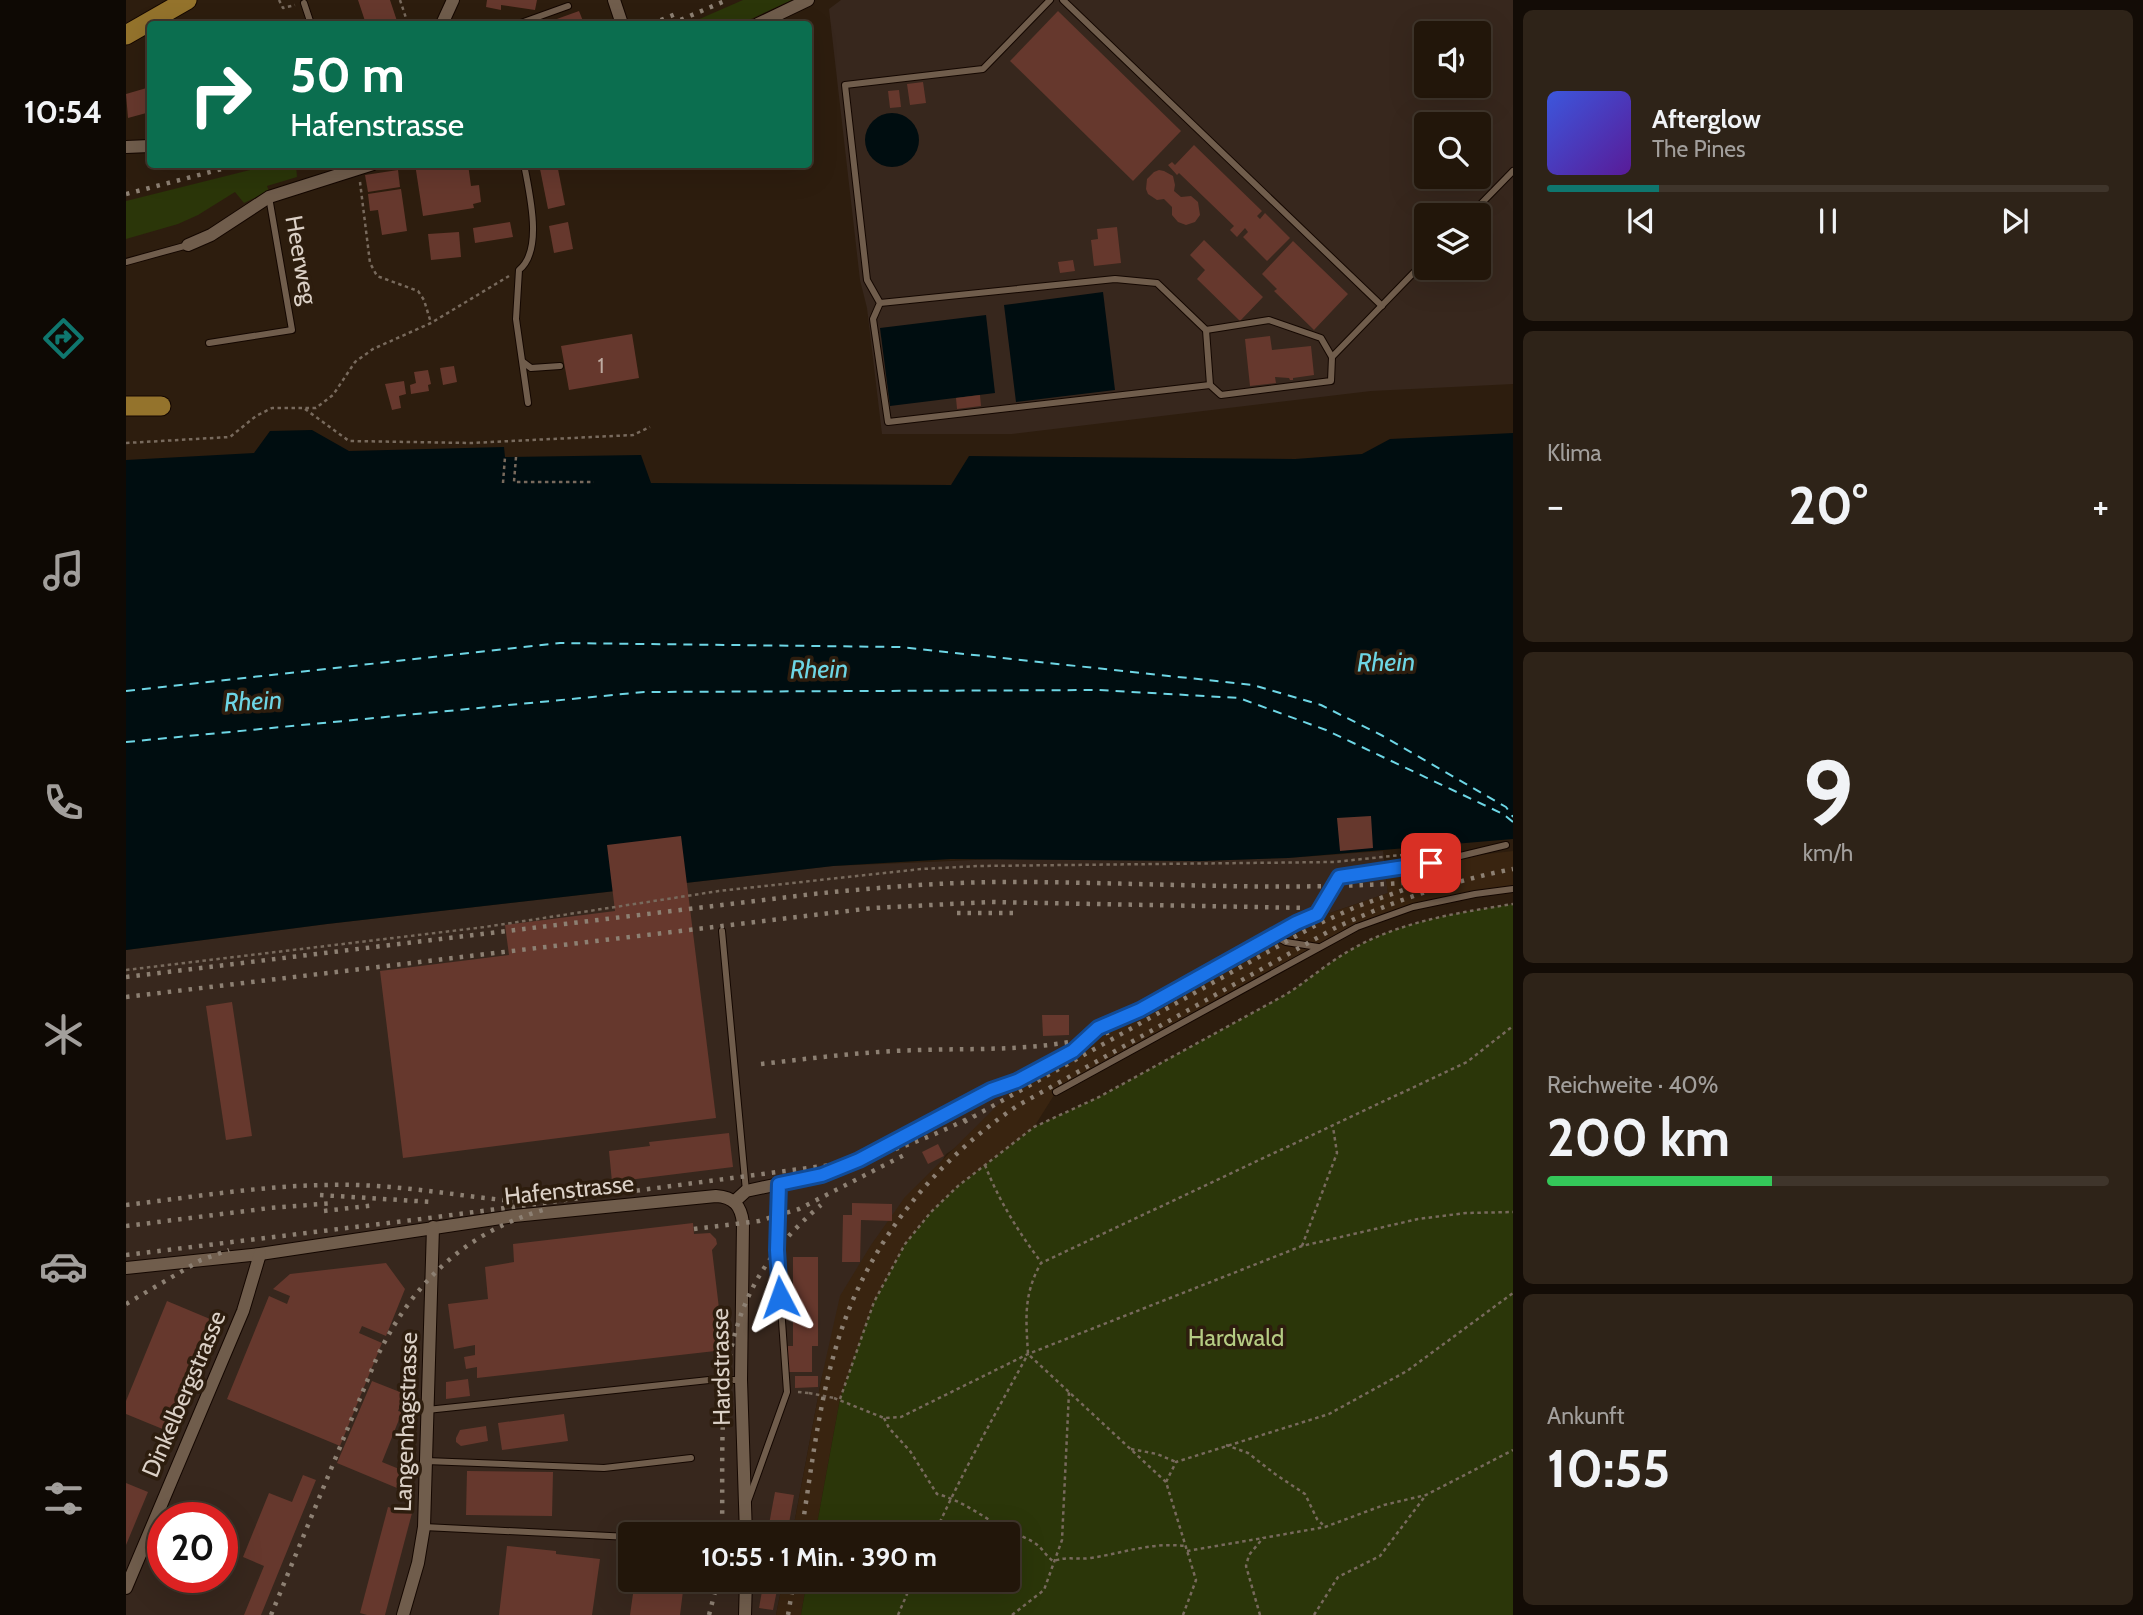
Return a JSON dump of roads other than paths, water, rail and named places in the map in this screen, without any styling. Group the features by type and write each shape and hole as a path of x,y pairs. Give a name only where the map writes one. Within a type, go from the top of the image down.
{"main road":[{"path":"150,21 187,0"},
{"path":"126,35 147,23"},
{"path":"126,406 161,406"}],"street":[{"path":"443,21 453,0"},
{"path":"614,0 621,21"},
{"path":"764,21 808,0"},
{"path":"126,146 147,146"},
{"name":"Heerweg","path":"188,246 211,236 268,197 362,168"},
{"path":"734,1202 746,1191 822,1175 859,1160 991,1090"},
{"name":"Hafenstrasse","path":"126,1268 260,1254 522,1215 716,1196 734,1202"},
{"name":"Hardstrasse","path":"734,1202 742,1213 744,1223 741,1380 746,1522"},
{"name":"Langenhagstrasse","path":"403,1615 418,1563 424,1527 433,1227"},
{"name":"Dinkelbergstrasse","path":"126,1588 243,1311 260,1254"},
{"path":"745,1615 746,1592"}],"lane":[{"path":"880,303 867,280 845,85 983,69 1050,0"},
{"path":"1063,0 1381,306"},
{"path":"304,3 310,21"},
{"path":"526,21 568,6"},
{"path":"525,168 533,221 532,241 524,266 519,270 516,319 528,402"},
{"path":"1482,203 1513,171"},
{"name":"Heerweg","path":"209,343 292,330 268,197"},
{"path":"126,262 188,246"},
{"path":"1332,357 1414,272"},
{"path":"880,303 1115,279 1157,283 1206,330 1210,385 1221,395 1331,381 1332,357 1321,338 1269,320 1206,330"},
{"path":"880,303 873,319 888,422 1210,385"},
{"path":"523,362 531,368 560,366"},
{"path":"991,1090 1017,1081 1062,1057 1073,1051 1098,1028 1140,1010 1296,923 1317,914 1339,877 1431,863 1506,845"},
{"path":"1056,1092 1357,927 1413,907 1513,889"},
{"path":"722,931 746,1191"},
{"path":"1273,936 1286,942 1318,947"},
{"path":"746,1507 787,1392 777,1250 779,1184"},
{"path":"427,1410 709,1380 741,1380"},
{"path":"426,1461 604,1468 691,1458"},
{"path":"424,1527 618,1536"}],"water":[{"path":"892,113 911,121 919,140 911,159 892,167 873,159 865,140 873,121"},
{"path":"1103,292 1115,390 1016,402 1004,305"},
{"path":"986,315 995,393 890,406 880,328"},
{"name":"Rhein","path":"312,430 349,451 504,447 505,457 641,455 651,483 951,485 969,456 1295,459 1362,454 1390,439 1513,433 1513,839 1288,858 1201,861 951,859 833,866 327,924 126,950 126,460 254,453 270,431"}],"railway":[{"path":"678,21 727,0"},
{"path":"658,21 678,13"},
{"path":"126,194 226,168"},
{"path":"803,1522 824,1393 849,1310 865,1275 906,1210 957,1154 1017,1106 1333,929 1422,893 1513,869"},
{"path":"126,977 813,894 903,886 1049,882 1272,887 1439,880"},
{"path":"964,1122 1316,925 1406,889"},
{"path":"126,997 873,908 990,902 1307,908"},
{"path":"957,913 1016,913"},
{"path":"761,1064 881,1052 1042,1046 1113,1031"},
{"path":"126,1255 838,1164 907,1145 973,1116"},
{"path":"694,1229 759,1221 799,1209 906,1154"},
{"path":"126,1205 252,1190 327,1185 397,1188 513,1201"},
{"path":"320,1195 432,1202"},
{"path":"126,1226 334,1203"},
{"path":"324,1211 376,1205"},
{"path":"722,1522 724,1397 730,1355 741,1316 758,1278 784,1241 821,1205"},
{"path":"271,1615 377,1357 407,1306 424,1284 465,1247 489,1232 543,1210"},
{"path":"126,1304 201,1260 229,1250"},
{"path":"709,1615 715,1592"},
{"path":"788,1615 792,1592"}],"park label":[{"name":"Hardwald","path":"1236,1338"}]}
